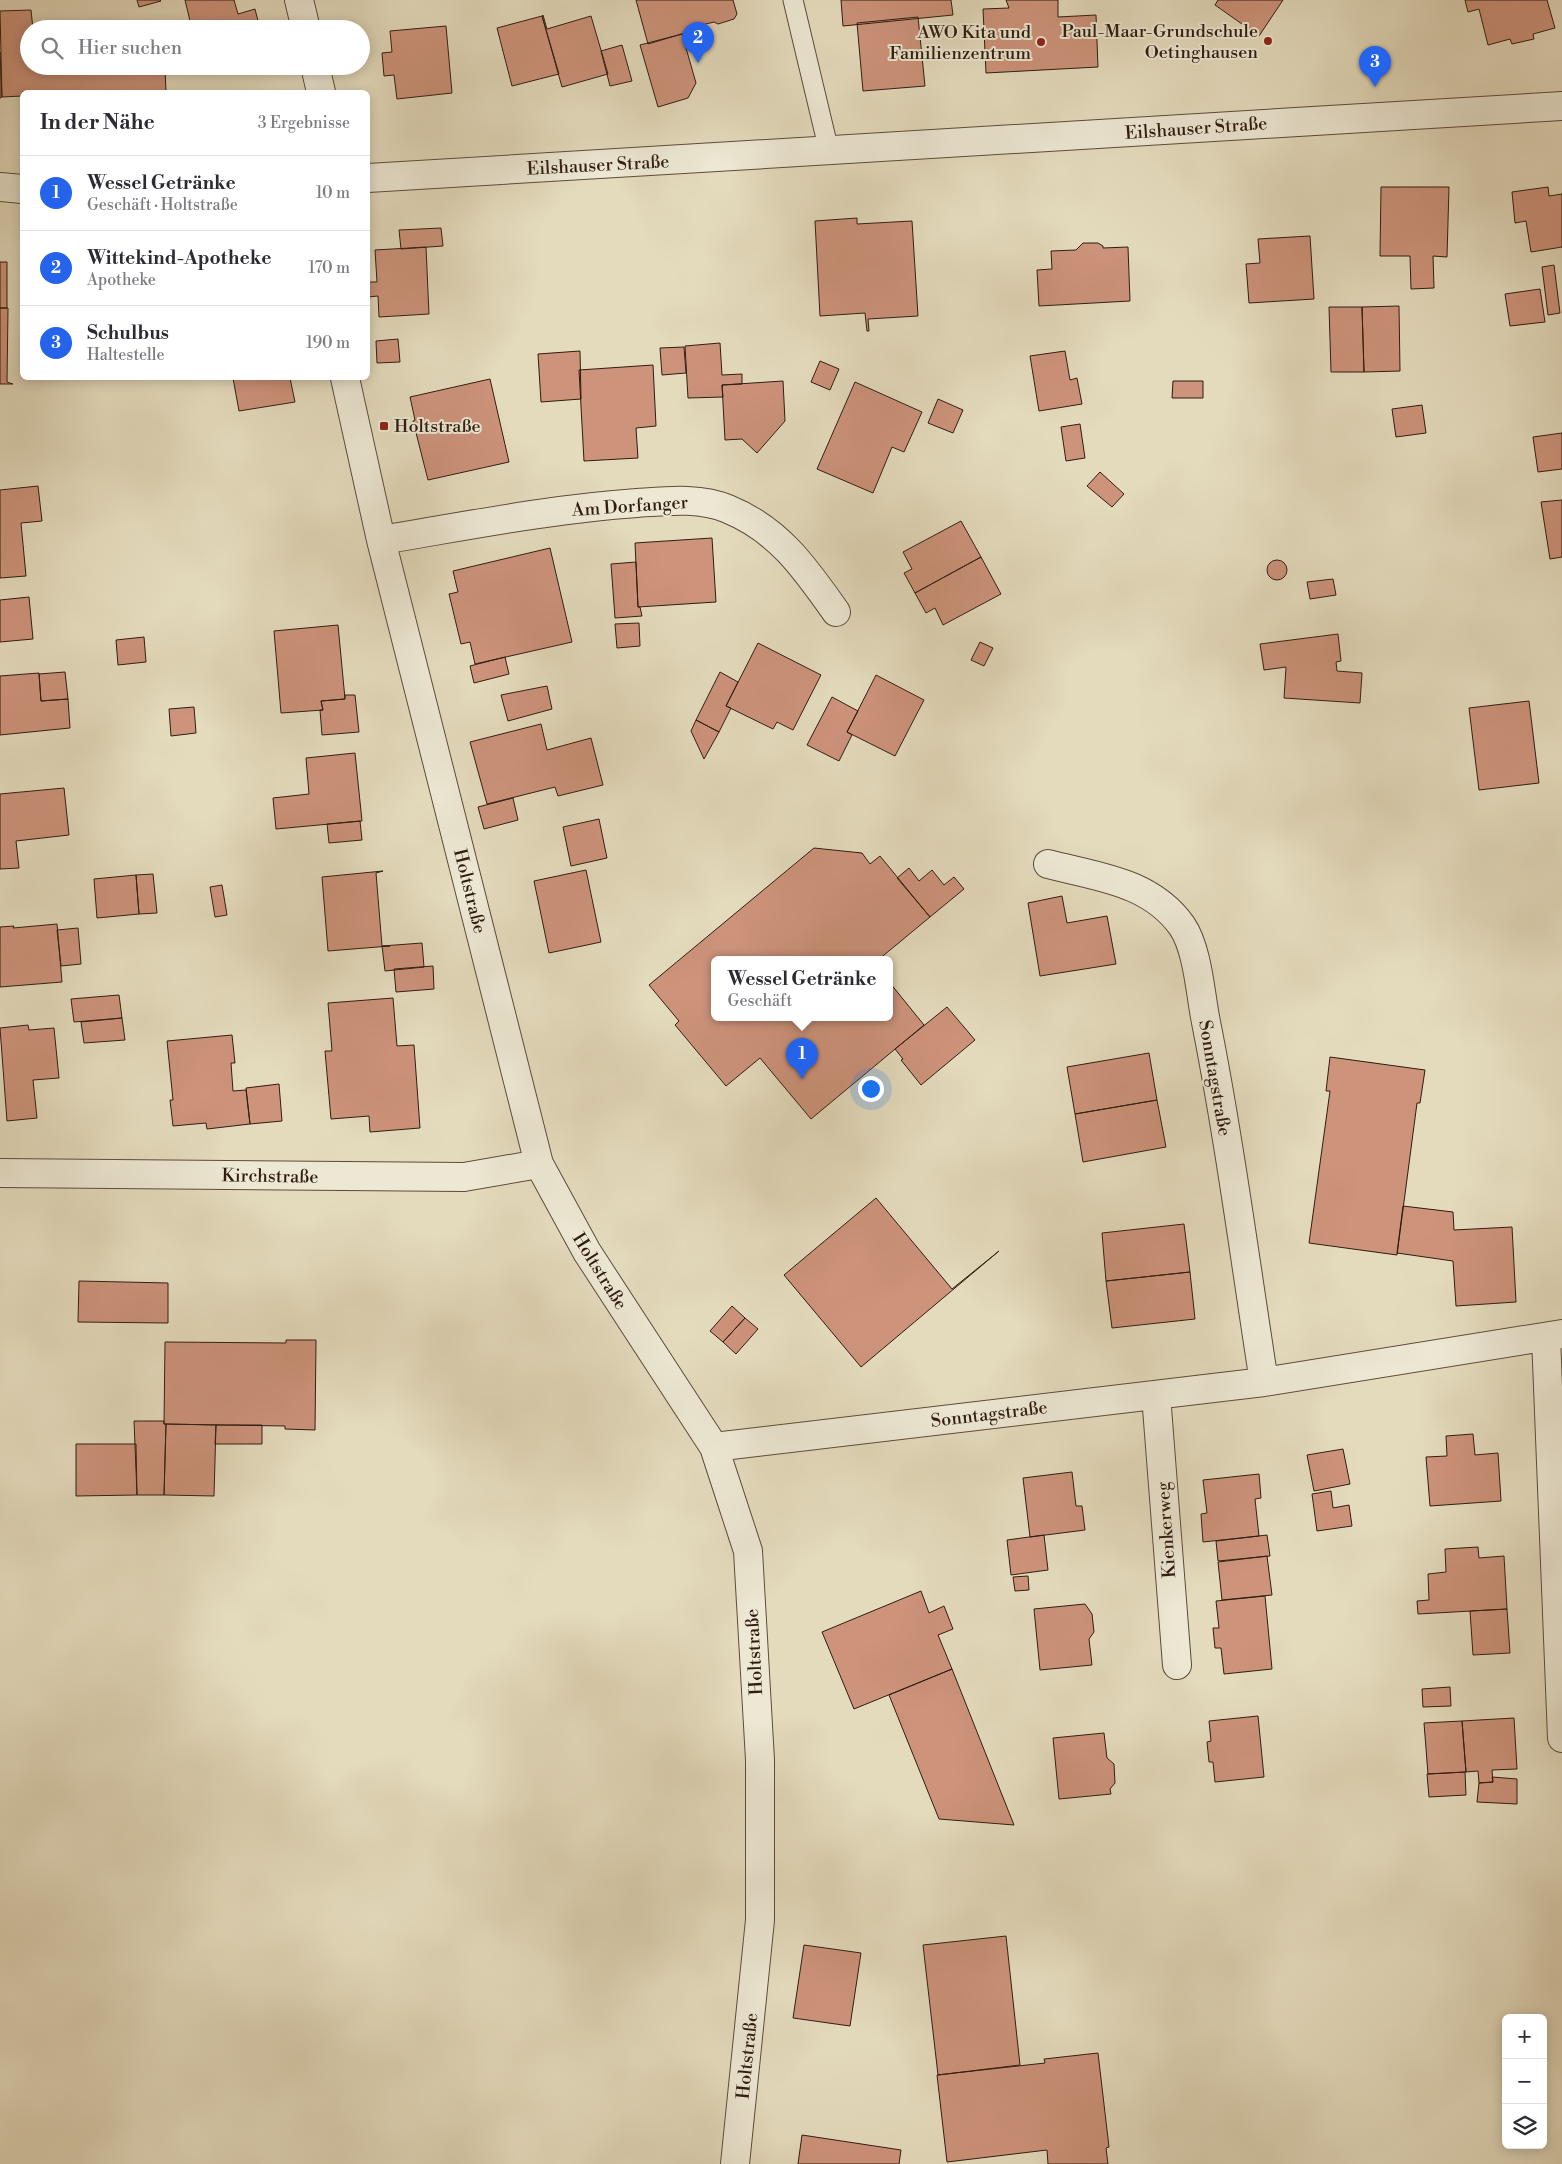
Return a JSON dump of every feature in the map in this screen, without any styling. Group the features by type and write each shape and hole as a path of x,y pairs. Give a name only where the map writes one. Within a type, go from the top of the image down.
{"street":[{"path":"299,0 304,20"},
{"path":"317,75 321,90"},
{"name":"Eilshauser Straße","path":"370,178 1562,106"},
{"path":"0,187 20,189"},
{"name":"Holtstraße","path":"345,380 382,540 539,1164 586,1252 714,1446 748,1551 760,1760 760,1920 735,2164"},
{"name":"Am Dorfanger","path":"382,540 592,506 650,502 707,503 742,515 773,534 797,558 836,612"},
{"name":"Sonntagstraße","path":"1048,864 1135,887 1153,896 1182,926 1191,943 1210,1043 1264,1382"},
{"name":"Kirchstraße","path":"0,1173 464,1177 539,1164"},
{"path":"1554,1335 1562,1738"},
{"name":"Sonntagstraße","path":"714,1446 1264,1382 1554,1335"},
{"name":"Kienkerweg","path":"1156,1394 1177,1665"}],"lane":[{"path":"793,0 829,151"}],"building":[{"path":"137,0 160,0 161,1 139,7"},
{"path":"185,0 234,0 238,14 255,9 258,20 190,20"},
{"path":"636,0 733,0 737,14 734,19 718,24 714,22 694,27 692,31 648,44"},
{"path":"841,0 951,0 953,15 843,26"},
{"name":"AWO Kita und Familienzentrum","path":"1006,0 1058,0 1058,17 1096,15 1098,67 986,73 983,9 1009,8"},
{"path":"1218,0 1283,0 1259,36 1215,5"},
{"path":"1465,0 1547,0 1555,28 1533,34 1534,39 1512,44 1510,39 1488,45 1479,9 1468,12"},
{"path":"31,10 32,20 20,20 20,75 165,75 166,90 20,90 20,96 2,97 0,11"},
{"path":"543,15 547,29 591,16 608,74 562,87"},
{"path":"542,16 559,74 512,86 497,28"},
{"path":"918,17 925,86 863,91 857,23"},
{"path":"446,26 452,93 397,99 394,75 384,76 382,53 392,52 390,31"},
{"path":"682,34 696,83 688,98 658,107 640,45"},
{"path":"622,45 632,81 610,86 601,51"},
{"path":"0,52 2,97 0,98"},
{"path":"1381,187 1449,187 1447,257 1433,256 1434,288 1411,289 1410,256 1380,256"},
{"path":"1548,187 1549,196 1562,194 1562,247 1531,252 1526,221 1515,223 1512,192"},
{"path":"857,218 857,224 912,221 918,316 868,319 869,331 867,331 865,313 820,316 815,221"},
{"path":"441,228 443,246 401,249 399,230"},
{"path":"1310,236 1314,299 1249,303 1246,264 1260,263 1258,239"},
{"path":"1083,243 1098,243 1103,248 1128,247 1130,301 1039,306 1037,270 1052,269 1051,251 1076,250"},
{"path":"426,247 429,314 379,317 378,296 370,297 370,282 377,282 375,250"},
{"path":"0,262 7,262 7,308 0,308"},
{"path":"1554,265 1560,313 1548,315 1542,267"},
{"path":"1540,289 1545,322 1510,326 1505,294"},
{"path":"1399,306 1400,371 1364,372 1362,307"},
{"path":"1329,307 1362,307 1364,372 1331,372"},
{"path":"0,308 8,308 7,382 13,384 0,384"},
{"path":"398,339 400,362 377,363 376,341"},
{"path":"720,343 722,375 742,374 742,384 722,385 723,397 688,398 685,346"},
{"path":"684,347 686,373 662,375 660,348"},
{"path":"580,351 581,399 541,402 538,354"},
{"path":"1065,351 1070,380 1077,378 1082,404 1039,411 1030,356"},
{"path":"820,361 839,369 830,390 811,382"},
{"path":"653,365 656,426 636,428 638,458 584,461 579,370"},
{"path":"490,379 509,462 428,480 413,421 415,420 410,397"},
{"path":"233,380 290,380 295,402 239,411"},
{"path":"783,381 785,421 757,453 742,439 725,440 722,385"},
{"path":"1173,381 1203,381 1203,398 1172,398"},
{"path":"855,382 922,412 904,452 892,447 873,493 817,469"},
{"path":"938,399 963,410 953,433 928,423"},
{"path":"1422,405 1426,433 1396,437 1392,409"},
{"path":"1080,424 1085,458 1066,461 1061,427"},
{"path":"1562,433 1562,469 1538,472 1533,437"},
{"path":"1100,472 1124,494 1112,507 1087,486"},
{"path":"38,486 42,521 21,523 26,576 0,578 0,490"},
{"path":"1562,500 1562,557 1550,559 1541,502"},
{"path":"961,521 981,557 915,593 904,573 912,569 903,552"},
{"path":"712,538 716,602 638,607 635,543"},
{"path":"550,548 572,642 475,664 470,642 461,644 449,594 458,592 453,571"},
{"path":"981,557 1001,594 943,625 935,608 926,613 915,593"},
{"path":"1277,560 1284,563 1287,570 1284,577 1277,580 1270,577 1267,570 1270,563"},
{"path":"636,562 638,607 640,607 642,616 615,618 611,564"},
{"path":"1333,579 1336,595 1310,599 1307,582"},
{"path":"29,597 33,639 0,642 0,600"},
{"path":"639,623 640,646 617,648 615,624"},
{"path":"338,625 345,699 321,701 323,710 281,713 274,631"},
{"path":"1338,634 1341,661 1336,662 1337,671 1362,673 1360,703 1284,698 1286,667 1264,670 1260,644"},
{"path":"144,637 146,662 118,665 116,640"},
{"path":"980,642 993,648 984,666 971,660"},
{"path":"758,643 821,675 793,730 777,722 773,729 726,706"},
{"path":"505,657 509,674 474,683 470,666"},
{"path":"65,672 68,699 41,701 39,674"},
{"path":"720,672 738,682 726,706 731,708 719,732 696,720"},
{"path":"39,673 41,701 68,699 70,728 0,735 0,676"},
{"path":"876,675 924,700 895,756 847,732"},
{"path":"547,686 552,709 508,721 501,695"},
{"path":"345,695 355,695 359,732 322,735 320,710 323,710 321,701 345,699"},
{"path":"832,697 858,711 847,732 852,735 839,761 807,745"},
{"path":"1529,701 1539,783 1479,790 1469,708"},
{"path":"194,707 196,733 171,736 169,709"},
{"path":"696,720 719,732 704,759 691,731"},
{"path":"541,724 547,750 591,738 603,785 558,796 555,787 487,804 470,742"},
{"path":"355,753 362,821 276,829 273,798 309,794 306,758"},
{"path":"64,788 69,835 16,841 19,868 0,869 0,794"},
{"path":"513,798 518,820 484,829 478,807"},
{"path":"599,819 607,858 571,866 563,827"},
{"path":"360,821 362,840 329,843 327,824"},
{"path":"814,848 862,853 870,864 880,856 930,917 883,956 711,956 711,1021 893,1021 893,987 924,1025 811,1119 760,1058 726,1086 675,1025 679,1021 649,985"},
{"path":"909,868 919,881 932,870 944,885 954,877 964,889 930,917 897,878"},
{"path":"586,870 601,942 549,953 534,881"},
{"path":"383,871 376,873 382,946 390,946 328,951 322,877"},
{"path":"153,874 157,913 139,914 136,875"},
{"path":"136,875 139,914 97,918 94,879"},
{"path":"222,885 227,915 215,917 210,887"},
{"path":"1062,896 1067,923 1107,916 1116,964 1040,976 1028,903"},
{"path":"57,924 62,982 0,987 0,927 14,926 13,928"},
{"path":"78,928 81,964 61,966 57,930"},
{"path":"422,943 424,967 385,971 382,946"},
{"path":"433,966 434,989 396,992 394,969"},
{"path":"119,995 122,1018 74,1022 71,999"},
{"path":"393,998 397,1046 414,1045 420,1128 370,1132 369,1116 331,1119 325,1051 332,1051 328,1003"},
{"path":"947,1007 975,1040 921,1085 901,1060 903,1059 895,1049"},
{"path":"122,1018 125,1040 84,1043 81,1022"},
{"path":"28,1025 29,1030 54,1028 59,1078 33,1080 37,1118 7,1121 0,1028"},
{"path":"232,1035 235,1063 231,1063 233,1091 246,1090 250,1124 207,1129 206,1123 173,1126 170,1100 173,1100 167,1041"},
{"path":"1149,1053 1157,1100 1075,1114 1067,1067"},
{"path":"1330,1057 1425,1070 1420,1103 1417,1103 1397,1255 1309,1243 1330,1091 1326,1091"},
{"path":"279,1084 282,1121 250,1124 246,1088"},
{"path":"1157,1100 1166,1147 1083,1162 1075,1114"},
{"path":"876,1198 952,1289 999,1251 861,1367 784,1275"},
{"path":"1403,1206 1453,1212 1454,1230 1512,1227 1516,1302 1456,1306 1453,1261 1397,1253"},
{"path":"1184,1224 1190,1272 1106,1281 1102,1233"},
{"path":"1190,1272 1195,1319 1112,1328 1106,1281"},
{"path":"79,1281 168,1283 168,1323 78,1322"},
{"path":"732,1306 745,1318 723,1342 710,1331"},
{"path":"745,1318 758,1329 736,1354 723,1342"},
{"path":"286,1340 316,1340 315,1430 285,1429 285,1426 164,1424 165,1342 286,1343"},
{"path":"134,1421 164,1421 164,1424 166,1424 164,1495 137,1495"},
{"path":"166,1424 216,1425 214,1496 164,1495"},
{"path":"216,1425 262,1425 262,1444 215,1444"},
{"path":"1473,1434 1475,1455 1498,1453 1501,1501 1430,1506 1426,1457 1447,1456 1446,1436"},
{"path":"76,1444 136,1444 137,1495 76,1496"},
{"path":"1343,1449 1350,1484 1314,1491 1307,1455"},
{"path":"1072,1472 1076,1506 1082,1506 1085,1530 1030,1537 1023,1478"},
{"path":"1259,1474 1261,1498 1255,1499 1259,1536 1203,1542 1201,1514 1207,1513 1203,1480"},
{"path":"1331,1491 1333,1508 1349,1505 1352,1526 1317,1531 1312,1494"},
{"path":"1044,1535 1048,1570 1011,1575 1007,1540"},
{"path":"1267,1535 1270,1556 1218,1561 1216,1541"},
{"path":"1478,1547 1479,1558 1504,1556 1507,1609 1418,1614 1417,1601 1429,1600 1428,1574 1446,1572 1445,1549"},
{"path":"1267,1556 1272,1595 1222,1600 1218,1562"},
{"path":"1028,1576 1029,1590 1015,1591 1013,1577"},
{"path":"921,1591 929,1613 944,1606 953,1629 938,1635 952,1669 854,1709 822,1632"},
{"path":"1265,1596 1272,1669 1224,1674 1221,1648 1215,1648 1213,1628 1219,1628 1216,1601"},
{"path":"1085,1604 1092,1614 1094,1632 1089,1639 1092,1665 1040,1670 1034,1609"},
{"path":"1507,1609 1510,1653 1473,1655 1470,1611"},
{"path":"952,1669 1014,1825 939,1819 889,1695"},
{"path":"1450,1687 1451,1706 1423,1707 1422,1689"},
{"path":"1258,1716 1264,1777 1215,1782 1213,1762 1209,1762 1207,1742 1211,1741 1209,1721"},
{"path":"1514,1718 1517,1769 1492,1770 1493,1782 1479,1783 1478,1771 1466,1772 1462,1721"},
{"path":"1462,1721 1466,1772 1428,1774 1424,1723"},
{"path":"1104,1733 1107,1758 1114,1764 1115,1783 1110,1789 1111,1794 1059,1799 1053,1738"},
{"path":"1465,1772 1466,1795 1429,1797 1427,1774"},
{"path":"1492,1777 1517,1779 1517,1804 1477,1802 1479,1783 1493,1782"},
{"path":"1006,1936 1020,2065 938,2075 923,1945"},
{"path":"804,1945 861,1953 850,2026 793,2018"},
{"path":"1098,2053 1109,2147 1106,2148 1108,2164 1048,2164 1047,2150 947,2162 937,2075 1045,2063 1044,2059"},
{"path":"802,2135 901,2150 899,2164 798,2164"}],"place":[{"name":"Paul-Maar-Grundschule Oetinghausen","path":"1268,41"},
{"name":"AWO Kita und Familienzentrum","path":"1041,42"},
{"name":"Wittekind-Apotheke","path":"698,63"},
{"name":"Schulbus","path":"1375,87"},
{"name":"Holtstraße","path":"384,426"},
{"name":"Wessel Getränke","path":"802,1079"}]}
